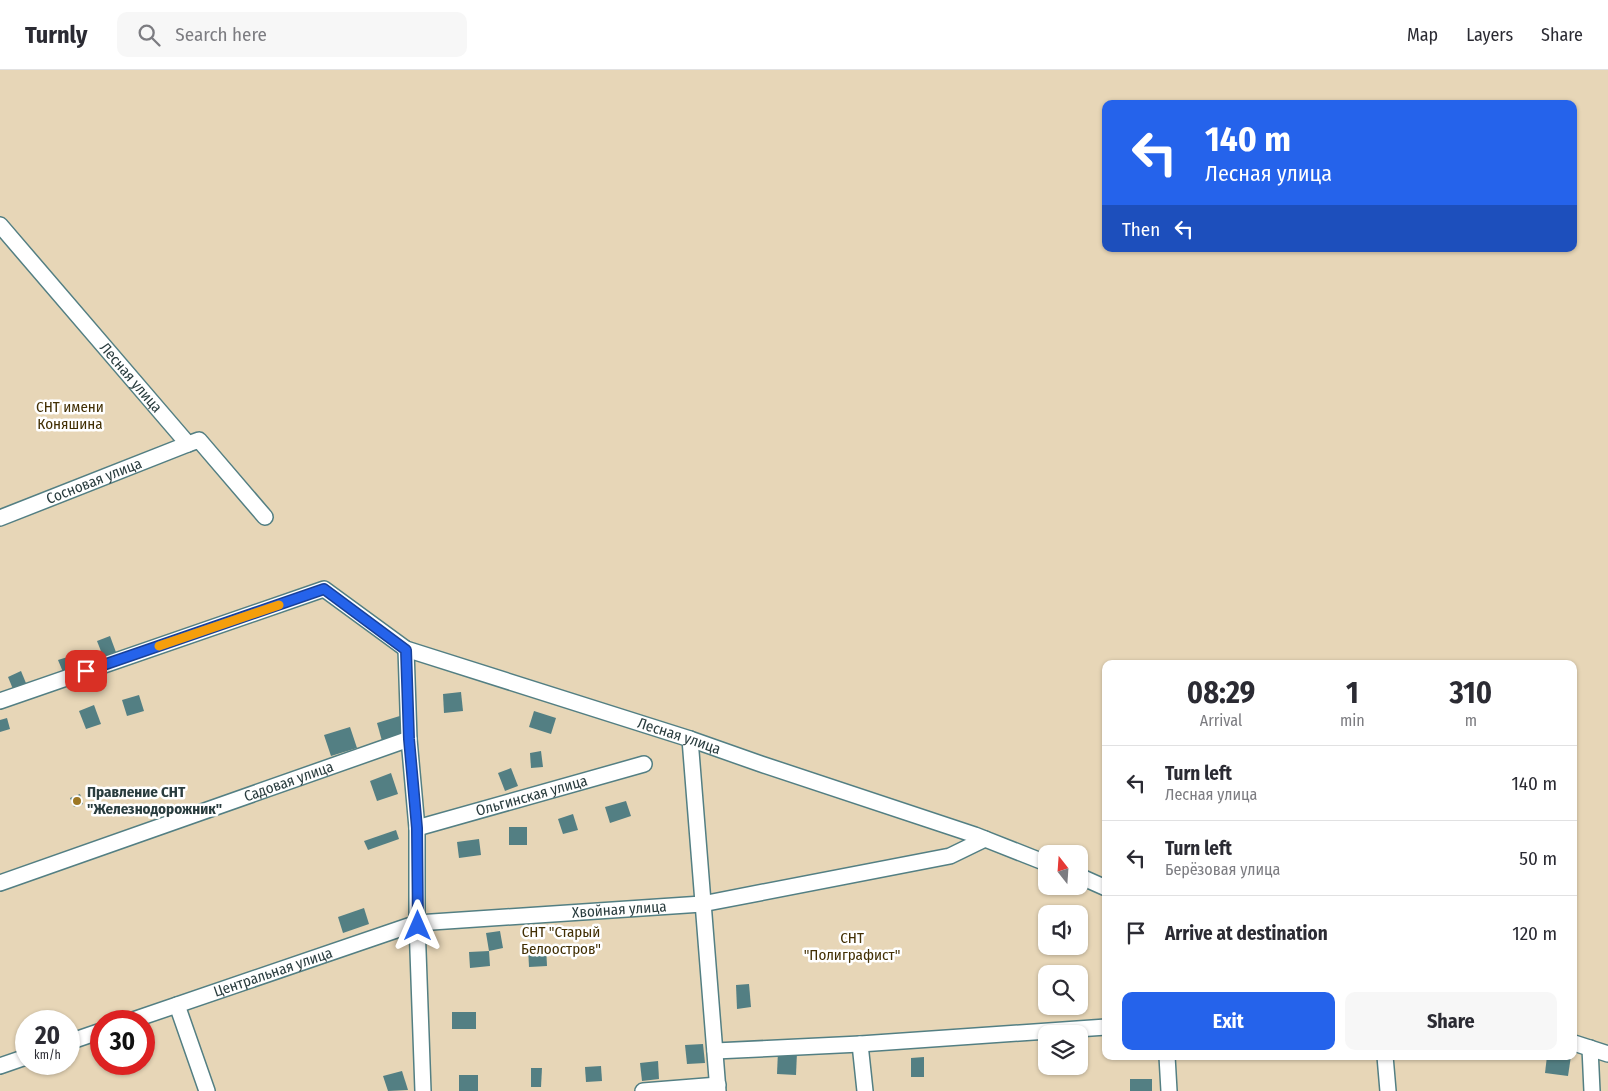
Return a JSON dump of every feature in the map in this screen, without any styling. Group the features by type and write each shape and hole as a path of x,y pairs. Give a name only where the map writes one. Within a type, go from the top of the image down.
{"street":[{"name":"Лесная улица","path":"0,226 188,444"},
{"path":"188,444 199,440 264,517"},
{"name":"Сосновая улица","path":"3,512 188,444"},
{"name":"Лесная улица","path":"0,701 324,589 406,650 690,738 760,764 985,839 1038,860"},
{"path":"406,650 409,739 417,828 417,922 422,1091"},
{"path":"643,1091 718,1088 690,738"},
{"name":"Садовая улица","path":"0,883 409,739"},
{"name":"Ольгинская улица","path":"417,828 644,764"},
{"name":"Хвойная улица","path":"417,922 702,904 950,856 985,839"},
{"path":"1088,880 1102,886"},
{"name":"Центральная улица","path":"155,1012 417,922"},
{"path":"177,1005 207,1091"},
{"path":"715,1051 860,1044 1102,1027"},
{"path":"860,1044 865,1091"},
{"path":"1577,1044 1608,1054"},
{"path":"1590,1048 1592,1091"},
{"path":"1167,1060 1169,1091"},
{"path":"1385,1060 1388,1091"},
{"path":"0,1066 15,1061"}],"green space":[{"path":"0,70 1608,70 1608,1091 0,1091"}],"building":[{"path":"110,636 117,655 104,659 97,641"},
{"path":"74,655 78,667 63,672 58,660"},
{"path":"21,671 28,688 15,694 8,677"},
{"path":"461,692 463,711 444,713 443,694"},
{"path":"139,695 144,711 127,716 122,700"},
{"path":"94,705 101,724 86,729 79,711"},
{"path":"534,711 556,718 551,734 529,727"},
{"path":"403,715 409,733 382,741 377,723"},
{"path":"7,718 10,729 0,732 0,720"},
{"path":"350,727 357,748 331,756 324,735"},
{"path":"541,751 543,767 531,768 530,753"},
{"path":"511,768 518,786 505,791 498,773"},
{"path":"391,773 398,794 377,801 370,781"},
{"name":"Правление СНТ \"Железнодорожник\"","path":"80,794 83,804 74,807 70,798"},
{"path":"626,801 631,816 610,823 605,807"},
{"path":"573,814 578,830 563,834 558,819"},
{"path":"509,827 527,827 527,845 509,845"},
{"path":"396,830 399,839 368,850 364,841"},
{"path":"479,839 481,855 459,858 457,842"},
{"path":"364,908 369,924 343,933 338,917"},
{"path":"500,931 503,948 489,951 486,933"},
{"path":"546,946 547,966 529,967 528,947"},
{"path":"489,951 490,966 470,968 469,952"},
{"path":"749,984 751,1007 737,1009 736,985"},
{"path":"452,1012 476,1012 476,1029 452,1029"},
{"path":"703,1044 705,1063 687,1064 685,1045"},
{"path":"778,1051 797,1052 796,1075 777,1074"},
{"path":"924,1057 924,1077 911,1077 911,1058"},
{"path":"1547,1060 1570,1060 1568,1076 1545,1073"},
{"path":"658,1061 659,1079 642,1081 640,1063"},
{"path":"601,1066 602,1081 586,1082 585,1067"},
{"path":"531,1068 542,1068 541,1087 531,1087"},
{"path":"402,1071 408,1090 388,1091 383,1076"},
{"path":"459,1075 478,1075 478,1091 459,1091"},
{"path":"1130,1079 1152,1079 1152,1091 1130,1091"}],"slow traffic":[{"path":"159,646 279,605"}],"place":[{"name":"Правление СНТ \"Железнодорожник\"","path":"77,801"}],"route":[{"path":"86,671 324,589 406,650 409,739 417,828 418,926"}],"park label":[{"name":"СНТ имени Коняшина","path":"70,416"},
{"name":"СНТ \"Старый Белоостров\"","path":"561,940"},
{"name":"СНТ \"Полиграфист\"","path":"852,946"}]}
